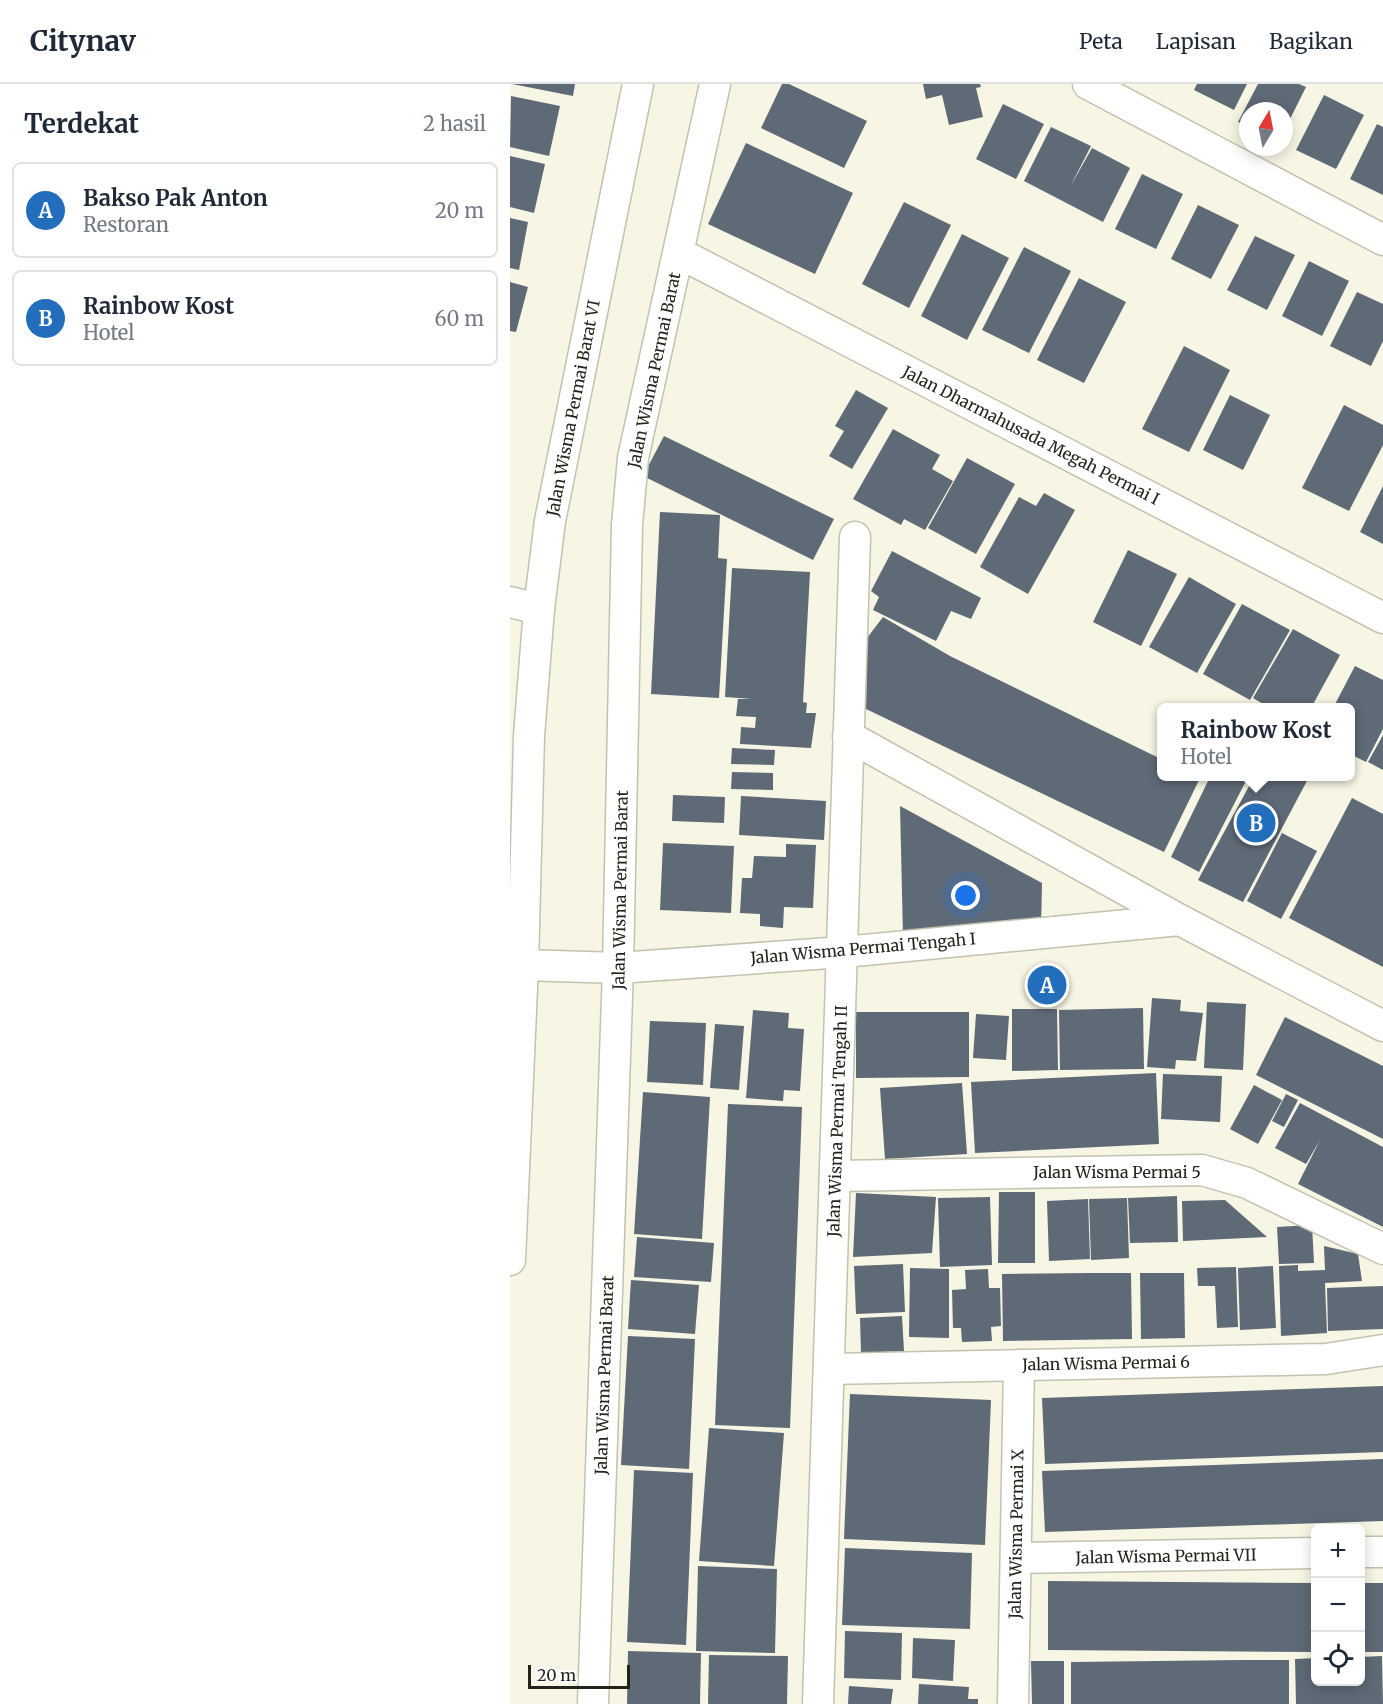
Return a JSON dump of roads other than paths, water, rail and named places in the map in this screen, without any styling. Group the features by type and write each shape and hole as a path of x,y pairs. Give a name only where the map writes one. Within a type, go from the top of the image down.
{"street":[{"name":"Jalan Wisma Permai Barat VI","path":"526,964 529,736 539,609 550,521 638,84"},
{"name":"Jalan Wisma Permai Barat","path":"593,1704 610,967 628,513 633,458 715,84"},
{"path":"1088,84 1383,240"},
{"name":"Jalan Dharmahusada Megah Permai I","path":"679,253 1383,618"},
{"name":"Jalan Wisma Permai Tengah II","path":"818,1704 834,1176 844,952 855,537"},
{"path":"510,602 539,609"},
{"path":"848,736 1180,920 1383,1026"},
{"name":"Jalan Wisma Permai Tengah I","path":"526,964 610,967 844,952 1180,920"},
{"path":"510,1260 526,964"},
{"name":"Jalan Wisma Permai 5","path":"834,1176 1202,1170 1247,1183 1383,1249"},
{"name":"Jalan Wisma Permai 6","path":"829,1369 1326,1359 1383,1350"},
{"name":"Jalan Wisma Permai X","path":"1013,1704 1019,1365"},
{"path":"1365,1552 1383,1552"},
{"name":"Jalan Wisma Permai VII","path":"1016,1558 1311,1553"}],"place":[{"name":"Rainbow Kost","path":"1256,823"},
{"name":"Bakso Pak Anton","path":"1047,985"}]}
